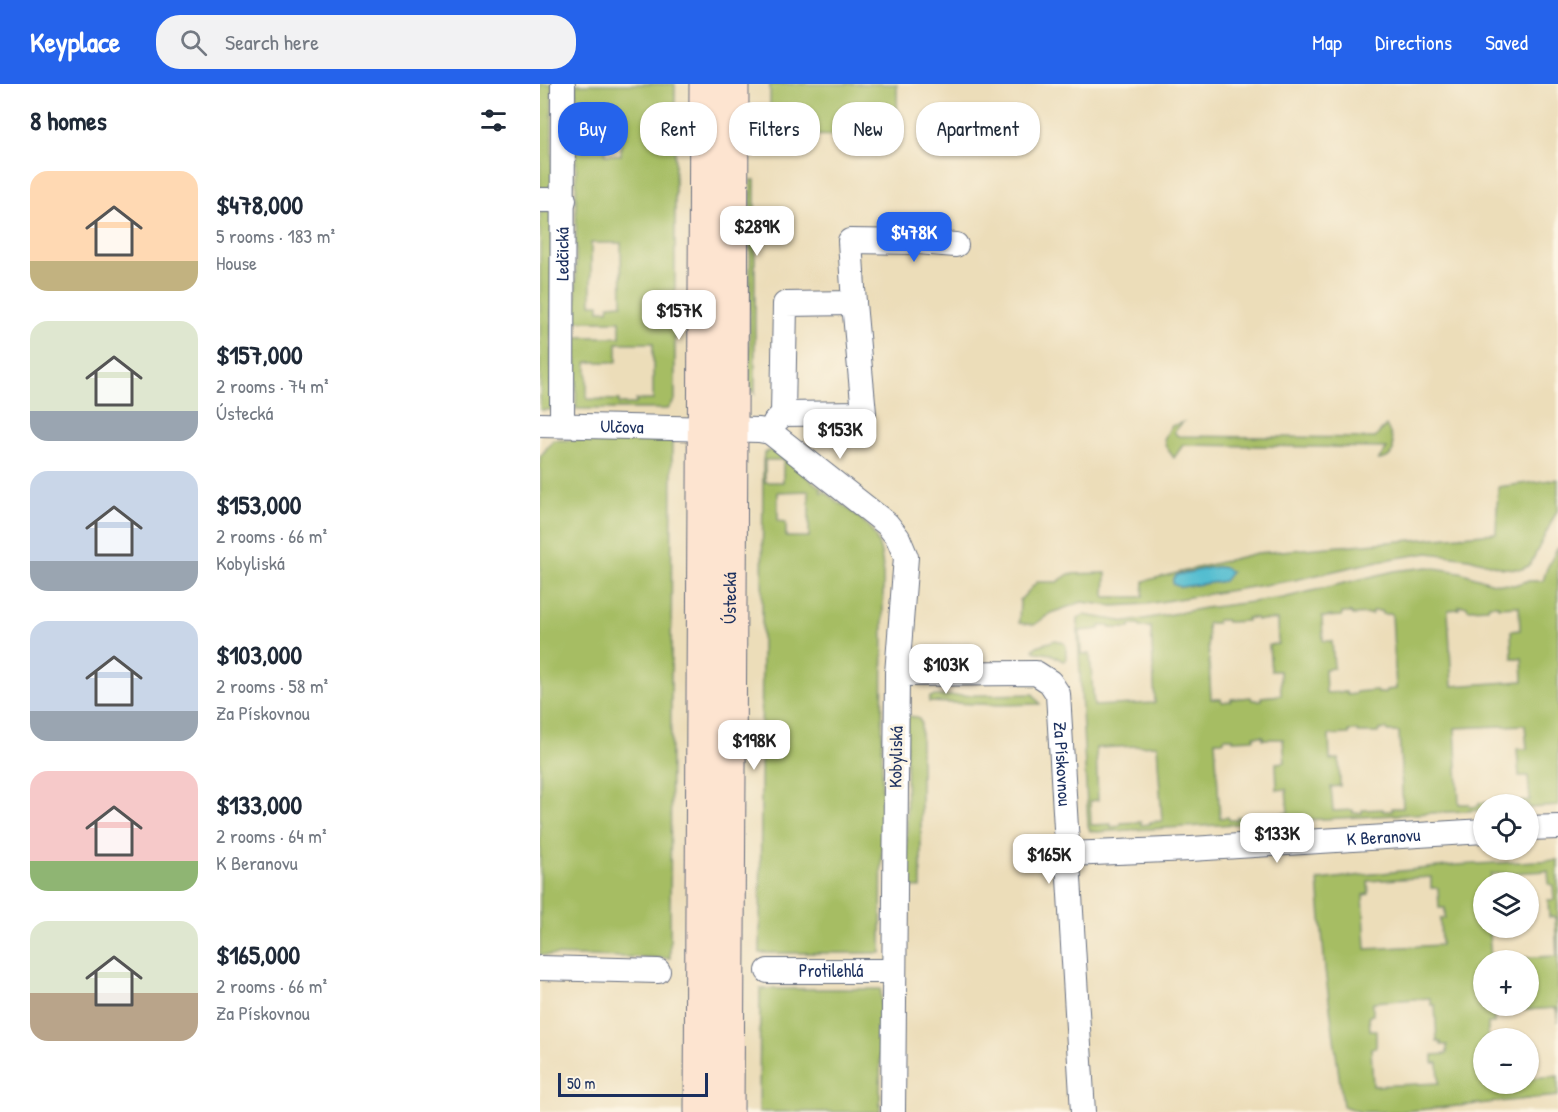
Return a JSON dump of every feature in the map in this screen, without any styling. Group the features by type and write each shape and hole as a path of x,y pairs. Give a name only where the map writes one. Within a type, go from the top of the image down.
{"main road":[{"name":"Ústecká","path":"706,84 718,429 727,1112"},
{"name":"Ústecká","path":"701,1112 718,429 732,84"}],"street":[{"name":"Ledčická","path":"551,425 552,200 563,84"},
{"path":"718,429 759,430 777,423 864,413 850,241 956,245"},
{"path":"777,423 785,304 854,303"},
{"name":"Kobyliská","path":"777,423 886,524 898,538 906,557 897,674 892,1112"},
{"name":"Ulčova","path":"551,425 718,429"},
{"name":"Za Pískovnou","path":"897,674 1036,673 1050,682 1058,694 1083,1112"},
{"path":"1539,827 1558,826"},
{"name":"K Beranovu","path":"1068,854 1473,832"},
{"path":"540,968 658,971"},
{"name":"Protilehlá","path":"768,971 893,971"}],"green space":[{"path":"540,84 552,84 552,188 540,188"},
{"path":"576,84 675,84 675,102 640,102 640,156 675,156 675,400 668,409 576,409 576,337 620,337 620,321 576,321 576,156 628,156 628,102 576,102","holes":["591,243 621,243 622,304 609,305 608,310 599,310 599,304 591,304","617,343 653,343 653,400 636,400 636,404 619,404 619,400 587,399 587,362 617,362"]},
{"path":"770,84 897,84 897,102 832,102 832,135 820,135 820,102 770,102"},
{"path":"751,180 755,180 755,394 749,387"},
{"path":"540,212 552,212 551,410 540,410"},
{"path":"1183,422 1174,432 1178,436 1375,438 1386,425 1393,441 1393,447 1390,456 1378,460 1387,448 1183,445 1174,458 1166,447 1164,439 1171,426"},
{"path":"553,440 672,441 670,958 540,955 540,457"},
{"path":"774,451 822,489 820,491 822,493 824,491 857,516 872,531 880,548 883,566 881,953 760,953 764,454","holes":["765,460 783,460 783,482 765,482","809,491 809,537 786,537 786,522 778,521 778,492"]},
{"path":"1558,479 1558,509 1530,565 1522,569 1503,568 1469,558 1428,553 1378,561 1295,580 1147,604 1113,606 1082,602 1051,613 1034,625 1019,623 1020,600 1037,582 1057,582 1069,574 1106,573 1105,597 1143,597 1144,581 1257,553 1496,533 1498,487","holes":["1209,568 1226,568 1224,581 1180,587 1173,584 1173,578 1177,575"]},
{"path":"1558,547 1558,806 1539,807 1539,794 1530,794 1528,776 1519,776 1517,749 1527,749 1525,725 1455,728 1459,804 1469,804 1470,807 1473,807 1473,811 1090,831 1078,618 1084,615 1127,622 1205,608 1283,598 1394,571 1428,567 1460,572 1493,583 1514,585 1527,581 1543,581","holes":["1489,605 1519,606 1520,630 1511,631 1512,658 1522,658 1523,681 1452,686 1448,610 1459,609 1459,606 1467,606 1468,609 1488,608","1372,611 1392,614 1396,689 1386,690 1385,693 1377,693 1376,690 1347,695 1346,692 1326,693 1325,669 1334,668 1332,641 1323,641 1322,617 1342,616 1342,613 1372,614","1247,618 1277,620 1278,644 1269,645 1271,671 1280,671 1281,695 1261,697 1261,700 1252,700 1251,697 1222,702 1221,699 1211,699 1207,623 1217,623 1217,620 1247,621","1139,624 1140,627 1151,627 1155,703 1094,706 1090,654 1081,654 1080,631 1100,629 1100,626 1130,628 1130,625","1379,730 1399,732 1403,808 1392,808 1392,811 1362,810 1362,813 1353,813 1353,810 1333,811 1331,787 1340,786 1339,759 1330,760 1329,735 1349,734 1349,731 1378,733","1254,736 1263,736 1263,739 1283,739 1285,762 1276,763 1277,790 1286,789 1288,813 1267,815 1267,818 1258,818 1258,816 1237,817 1237,820 1229,820 1228,817 1220,818 1215,741 1224,741 1224,738 1254,739","1157,745 1162,821 1141,825 1141,822 1121,823 1120,826 1111,827 1111,824 1091,825 1090,801 1098,800 1096,748"]},
{"path":"1056,640 1066,646 1066,660 1063,661 1051,654 1033,650 1037,646"},
{"path":"1033,694 1040,704 929,702 930,697 935,696"},
{"path":"906,716 917,717 921,722 921,888 907,887"},
{"path":"1558,860 1558,1022 1556,1008 1539,1009 1539,957 1557,956 1555,917 1549,917 1548,900 1554,900 1553,885 1549,884 1548,871 1473,872 1473,938 1489,938 1490,950 1473,950 1473,1016 1494,1016 1494,1023 1488,1023 1488,1028 1473,1028 1473,1094 1539,1094 1539,1077 1558,1076 1558,1096 1398,1112 1360,1112 1343,1106 1325,970 1318,880 1456,865","holes":["1431,877 1431,888 1438,888 1439,908 1445,908 1445,918 1440,919 1441,945 1366,949 1363,895 1369,894 1368,881","1430,998 1431,1005 1435,1005 1437,1042 1447,1045 1447,1054 1433,1055 1433,1063 1438,1063 1439,1083 1373,1086 1371,1048 1376,1047 1376,1030 1370,1030 1369,1016 1373,1015 1373,1002"]},
{"path":"760,989 881,989 880,1112 759,1112"}],"water":[{"path":"1217,567 1226,568 1231,572 1224,581 1180,587 1173,584 1173,578 1177,575"}]}
